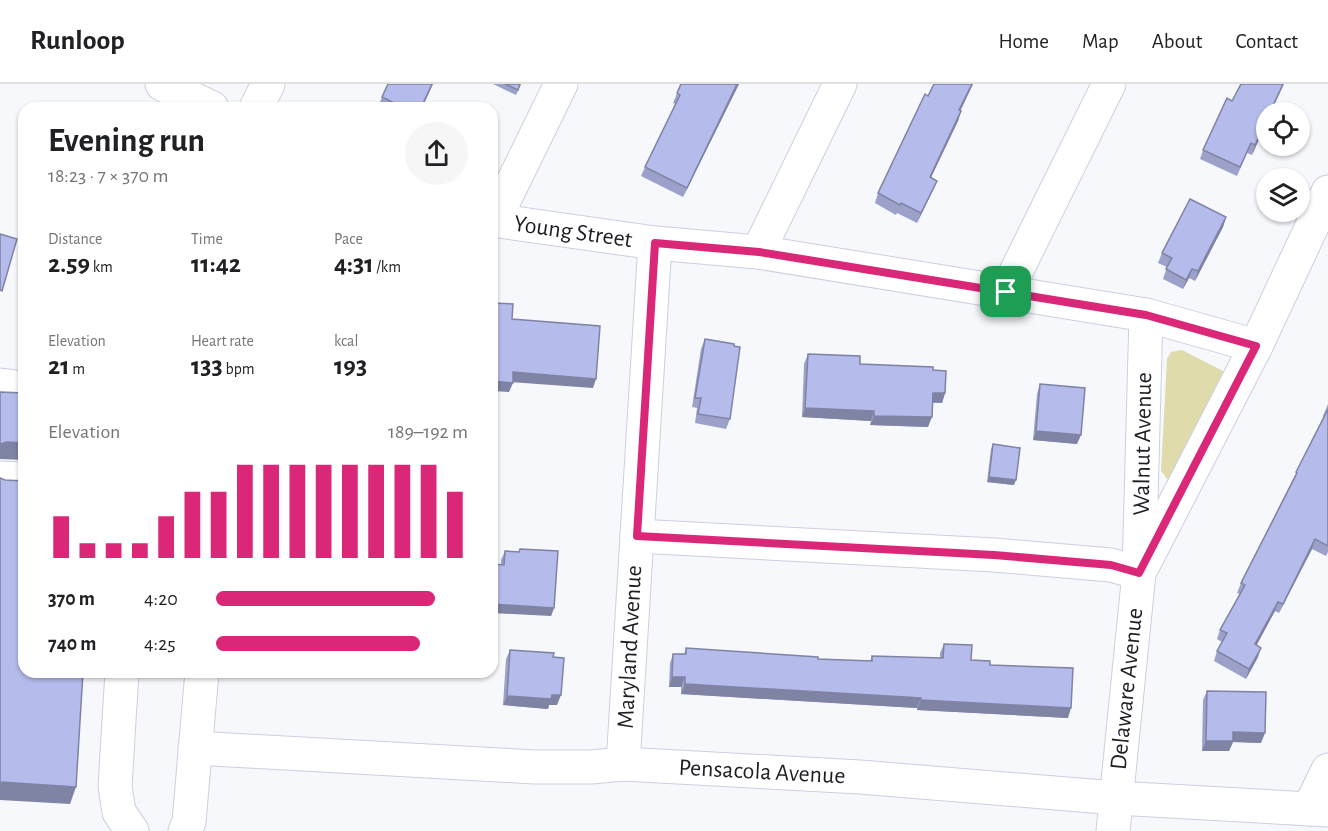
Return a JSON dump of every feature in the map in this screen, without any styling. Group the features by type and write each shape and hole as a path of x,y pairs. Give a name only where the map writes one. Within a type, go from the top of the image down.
{"street":[{"path":"162,84 200,102"},
{"path":"259,102 268,84"},
{"path":"498,211 561,84"},
{"path":"759,252 840,84"},
{"path":"1006,292 1109,84"},
{"name":"Delaware Avenue","path":"1116,798 1139,573 1256,346 1328,192"},
{"name":"Young Street","path":"498,222 655,243 759,252 1006,292 1146,315 1256,346"},
{"name":"Maryland Avenue","path":"623,764 655,243"},
{"name":"Walnut Avenue","path":"1139,573 1146,315"},
{"path":"0,385 18,387"},
{"path":"0,478 18,479"},
{"path":"637,536 994,555 1111,565 1139,573"},
{"path":"122,678 115,786 119,812 132,831"},
{"path":"185,831 189,822 201,678"},
{"name":"Pensacola Avenue","path":"195,748 535,767 591,767 623,764 860,777 1116,798 1318,810"},
{"path":"1318,810 1328,770"},
{"path":"1113,831 1116,798"}],"shaded area":[{"path":"1182,350 1223,371 1222,382 1177,477 1168,480 1161,471 1167,359 1171,352"}],"building":[{"path":"388,84 432,84 424,102 392,102 382,97"},
{"path":"505,84 520,84 518,90"},
{"path":"681,84 737,84 687,188 645,167 680,95 677,93"},
{"path":"934,84 972,84 930,177 937,181 921,213 878,193 925,94 928,96"},
{"path":"1241,84 1283,84 1275,102 1256,102 1256,143 1255,145 1251,143 1240,167 1203,150 1227,98 1232,101"},
{"path":"1190,199 1226,217 1198,271 1192,269 1186,280 1166,269 1172,258 1162,253"},
{"path":"0,234 17,239 2,291 0,290"},
{"path":"498,303 513,304 512,319 600,326 596,379 513,372 513,383 498,382"},
{"path":"705,339 740,347 730,419 698,414 701,398 695,398"},
{"path":"808,354 860,356 860,364 933,367 933,370 946,371 945,393 933,393 932,417 874,416 874,411 805,408"},
{"path":"1040,384 1085,388 1081,435 1036,431"},
{"path":"0,392 18,393 18,443 0,444"},
{"path":"1328,409 1328,546 1315,539 1283,604 1278,602 1255,644 1261,648 1249,669 1217,651 1227,633 1220,630 1245,585 1241,583"},
{"path":"993,444 1020,448 1016,480 989,477"},
{"path":"0,478 18,481 18,678 83,678 76,787 0,782"},
{"path":"520,549 558,551 554,608 498,604 498,564 504,565 505,551 519,552"},
{"path":"944,644 972,645 971,660 990,661 990,665 1073,668 1071,708 685,684 685,677 672,677 673,654 686,654 686,648 872,661 872,656 943,658"},
{"path":"510,650 554,653 553,657 564,658 561,695 552,695 551,699 507,696"},
{"path":"1207,691 1266,692 1265,733 1233,732 1233,741 1206,741"}],"route":[{"path":"655,243 759,252 1006,292 1146,315 1256,346 1139,573 1111,565 994,555 637,536 655,243"}]}
